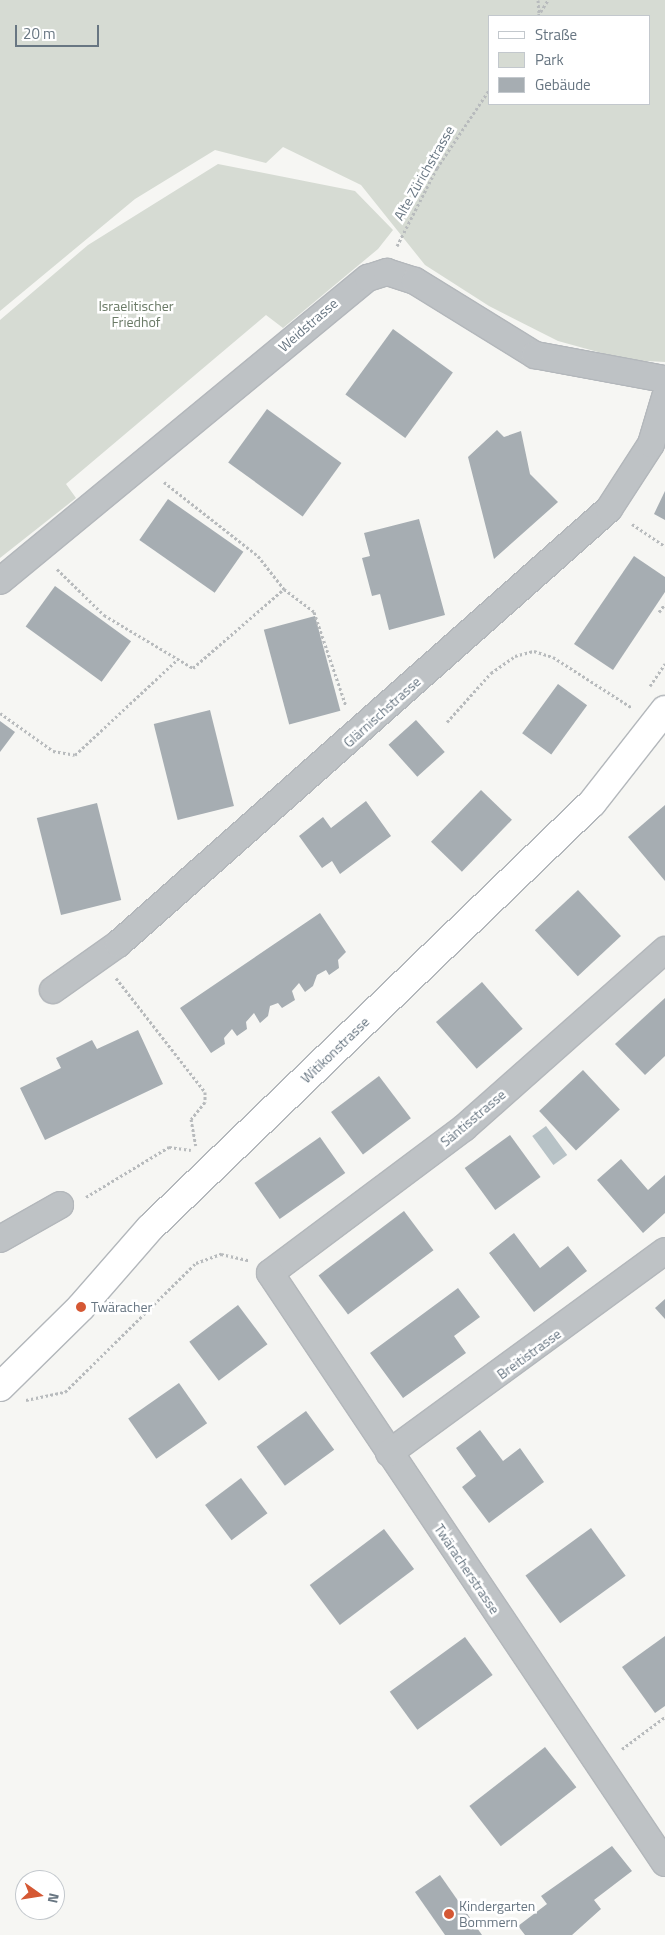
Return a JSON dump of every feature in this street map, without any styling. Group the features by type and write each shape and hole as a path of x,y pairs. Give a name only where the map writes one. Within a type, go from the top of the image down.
{"main road":[{"name":"Witikonstrasse","path":"11,1393 81,1307 150,1228 592,803 662,723"}],"street":[{"path":"387,272 431,289 481,325 535,355 665,379"},
{"name":"Weidstrasse","path":"0,580 39,552 144,466 348,291 387,272"},
{"name":"Glärnischstrasse","path":"53,990 100,956 356,735 609,509 651,444 665,397"},
{"name":"Säntisstrasse","path":"270,1273 464,1128 665,950"},
{"path":"0,1239 60,1205"},
{"name":"Breitistrasse","path":"389,1453 665,1251"},
{"name":"Twäracherstrasse","path":"270,1273 665,1863"}],"path":[{"path":"538,0 539,15"},
{"path":"539,15 548,0"},
{"name":"Alte Zürichstrasse","path":"387,272 404,228 436,168 488,91"},
{"path":"144,466 258,556 284,589 314,612 356,735"},
{"path":"609,509 665,546"},
{"path":"39,552 104,615 193,668 284,589"},
{"path":"659,612 665,604"},
{"path":"447,722 491,673 515,656 534,651 553,657 662,723"},
{"path":"0,712 54,751 75,755 178,659"},
{"path":"60,1205 74,1204 169,1147 197,1151 191,1119 204,1102 205,1092 100,956"},
{"path":"11,1393 65,1392 196,1263 221,1254 249,1260 270,1273"},
{"path":"599,1767 665,1717"}],"green space":[{"path":"0,0 665,0 665,362 627,360 558,341 489,306 425,265 361,185 283,147 266,163 215,150 135,199 0,311"},
{"name":"Israelitischer Friedhof","path":"218,164 355,191 393,230 378,249 283,328 266,315 66,484 76,498 0,558 0,320 88,245"}],"shaded area":[{"path":"546,1126 567,1155 553,1165 532,1136"}],"building":[{"path":"393,329 453,372 405,438 345,395"},
{"path":"267,409 341,463 303,516 228,462"},
{"path":"497,430 504,437 521,431 530,474 558,502 494,559 468,457"},
{"path":"665,491 665,520 654,514"},
{"path":"168,499 243,552 215,593 139,540"},
{"path":"419,519 445,615 389,630 380,594 372,596 362,558 370,556 364,533"},
{"path":"634,556 665,577 665,592 613,670 574,644"},
{"path":"55,586 131,641 102,682 26,626"},
{"path":"315,616 340,711 289,724 264,630"},
{"path":"558,684 587,705 551,755 522,733"},
{"path":"210,710 234,806 178,820 154,724"},
{"path":"416,720 445,752 417,777 389,745"},
{"path":"0,721 15,732 0,752"},
{"path":"481,790 512,820 462,872 431,842"},
{"path":"366,801 391,836 340,874 332,861 322,868 299,836 323,817 331,828"},
{"path":"97,803 121,900 61,915 37,818"},
{"path":"665,805 665,881 628,837"},
{"path":"578,890 621,936 578,976 535,930"},
{"path":"320,913 346,952 338,960 339,968 329,975 326,970 317,975 313,986 305,992 299,983 292,991 295,1000 282,1008 278,1003 270,1006 268,1016 260,1023 254,1013 246,1022 247,1029 237,1036 232,1029 224,1038 225,1044 211,1053 180,1008"},
{"path":"482,982 523,1029 477,1069 436,1022"},
{"path":"665,998 665,1056 645,1075 615,1044"},
{"path":"138,1030 163,1084 45,1140 20,1088 61,1068 56,1058 92,1040 97,1049"},
{"path":"583,1070 620,1109 576,1150 539,1111"},
{"path":"379,1076 411,1118 363,1154 331,1112"},
{"path":"510,1135 541,1177 495,1210 465,1168"},
{"path":"320,1137 345,1173 280,1219 254,1183"},
{"path":"621,1159 648,1190 665,1175 665,1213 643,1233 597,1180"},
{"path":"404,1211 433,1250 348,1315 319,1275"},
{"path":"514,1233 540,1268 568,1246 587,1271 534,1312 489,1253"},
{"path":"458,1288 480,1317 454,1336 466,1353 403,1398 370,1353"},
{"path":"665,1299 665,1319 655,1308"},
{"path":"238,1305 267,1344 219,1381 189,1342"},
{"path":"179,1383 207,1423 156,1459 128,1419"},
{"path":"306,1411 334,1450 285,1486 257,1447"},
{"path":"480,1430 503,1461 520,1448 544,1482 489,1523 462,1487 476,1476 456,1448"},
{"path":"241,1478 267,1513 232,1540 205,1505"},
{"path":"591,1528 626,1576 560,1623 525,1576"},
{"path":"384,1529 414,1569 340,1625 310,1585"},
{"path":"665,1636 665,1706 655,1713 622,1667"},
{"path":"465,1637 493,1675 417,1730 390,1692"},
{"path":"545,1747 576,1787 501,1846 469,1806"},
{"path":"612,1846 632,1871 594,1900 601,1909 572,1935 525,1935 518,1926 547,1904 541,1896"},
{"name":"Kindergarten Bommern","path":"440,1875 482,1935 445,1935 415,1892"}],"place":[{"name":"Twäracher","path":"81,1307"},
{"name":"Kindergarten Bommern","path":"449,1914"}]}
